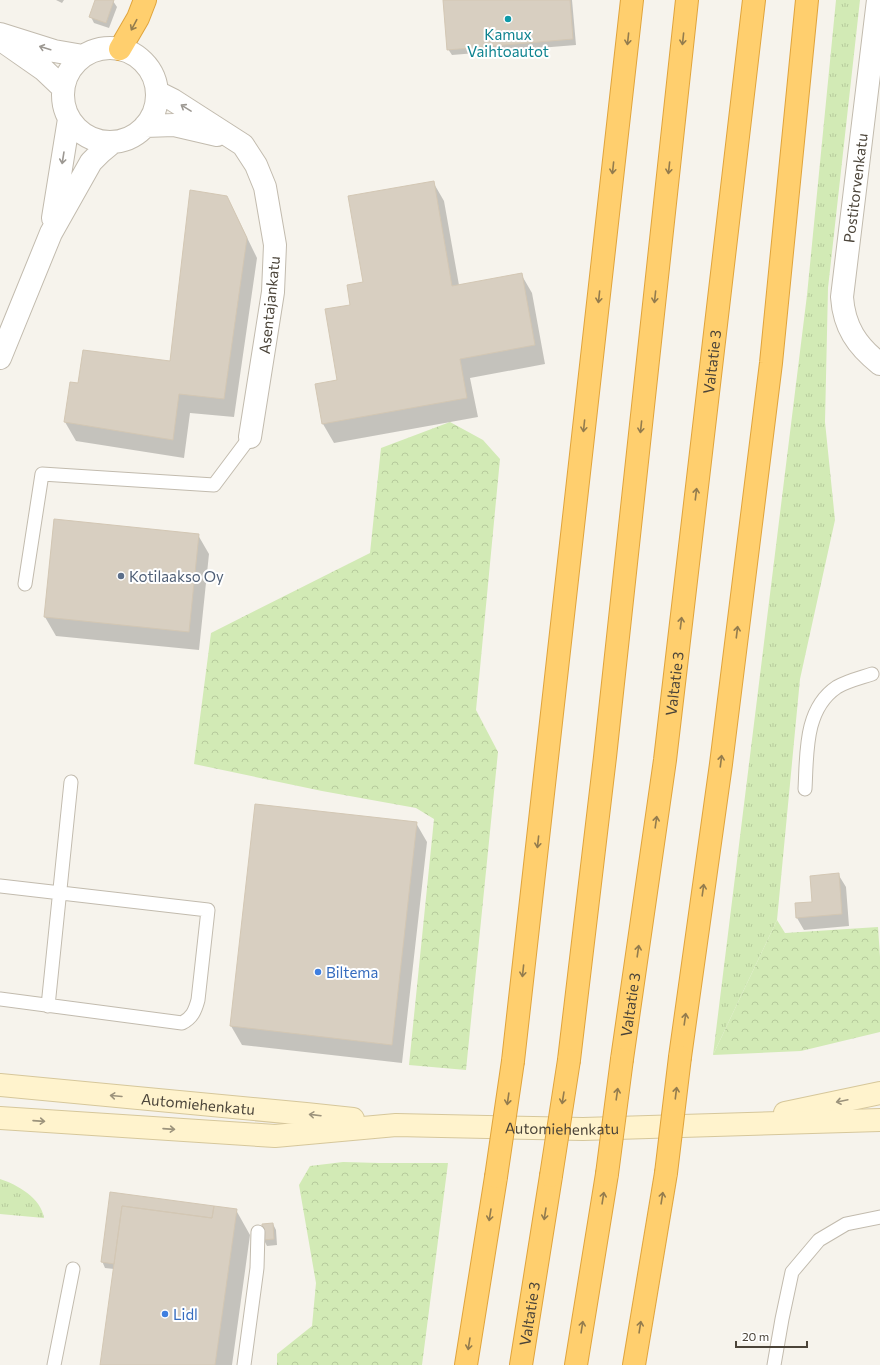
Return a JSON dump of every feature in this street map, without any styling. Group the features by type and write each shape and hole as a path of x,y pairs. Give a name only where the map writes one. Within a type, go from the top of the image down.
{"highway":[{"path":"120,49 138,18 145,0"},
{"path":"466,1365 513,1061 632,0"},
{"name":"Valtatie 3","path":"521,1365 569,1060 606,749 687,0"},
{"name":"Valtatie 3","path":"576,1365 606,1174 666,752 754,0"},
{"path":"634,1365 666,1173 680,1057 721,764 771,363 807,0"}],"main road":[{"name":"Automiehenkatu","path":"0,1085 299,1113 396,1125 583,1129 880,1120"},
{"name":"Automiehenkatu","path":"729,1124 880,1093"},
{"name":"Automiehenkatu","path":"0,1118 275,1136 396,1125"}],"street":[{"name":"Postitorvenkatu","path":"878,13 842,298 848,327 862,347 880,364"},
{"path":"0,34 54,51 83,56"},
{"path":"0,38 44,70 63,88"},
{"path":"108,48 120,49 131,53 146,65 154,78 157,92 156,104 152,116 145,126 136,134 125,140 103,142 88,136 76,127 70,120 64,104 63,88 72,66 83,56 95,50 108,48"},
{"name":"Asentajankatu","path":"157,92 243,145 256,166 265,187 275,245 273,292 250,437"},
{"path":"50,233 70,120"},
{"name":"Asentajankatu","path":"145,126 174,125 230,138"},
{"path":"0,358 50,233 91,162 100,152 113,142"}],"lane":[{"path":"25,584 42,474 214,484 250,437"},
{"path":"805,789 807,745 817,708 821,702 837,687 847,682 872,674"},
{"path":"48,1006 71,782"},
{"path":"0,886 208,910 198,1000 194,1012 188,1020 182,1023 0,999"},
{"path":"774,1365 792,1272 819,1240 846,1224 880,1217"},
{"path":"244,1365 257,1268 258,1232"},
{"path":"54,1365 73,1269"}],"green space":[{"path":"836,0 860,0 828,288 825,422 835,520 800,679 777,920 713,1055 807,295"},
{"path":"450,422 483,440 500,459 476,710 498,752 466,1070 409,1065 434,819 416,808 322,791 194,764 211,633 370,553 381,448"},
{"path":"777,920 785,933 878,927 880,957 880,1032 801,1051 713,1055"},
{"path":"343,1162 448,1163 422,1365 277,1365 277,1354 312,1326 316,1283 299,1185 310,1166"},
{"path":"0,1179 14,1185 34,1198 42,1211 44,1218 0,1214"}],"building":[{"path":"95,0 114,0 106,23 89,17"},
{"name":"Kamux Vaihtoautot","path":"443,0 570,0 573,39 447,50"},
{"path":"434,181 452,286 522,273 535,345 460,359 467,398 322,424 315,384 337,380 325,309 350,305 347,285 363,282 348,196"},
{"path":"190,190 227,196 247,238 224,399 179,394 173,440 64,422 70,382 78,383 83,350 170,361"},
{"name":"Kotilaakso Oy","path":"54,519 199,534 189,632 44,617"},
{"name":"Biltema","path":"255,804 417,822 392,1045 230,1026"},
{"path":"839,873 842,914 796,918 795,903 812,902 810,876"},
{"path":"110,1192 214,1206 212,1218 122,1206 114,1264 101,1262"},
{"name":"Lidl","path":"122,1206 212,1218 214,1206 237,1209 215,1365 100,1365"},
{"path":"273,1223 274,1239 263,1240 262,1224"}],"place":[{"name":"Kamux Vaihtoautot","path":"508,19"},
{"name":"Kotilaakso Oy","path":"121,576"},
{"name":"Biltema","path":"318,972"},
{"name":"Lidl","path":"165,1314"}]}
